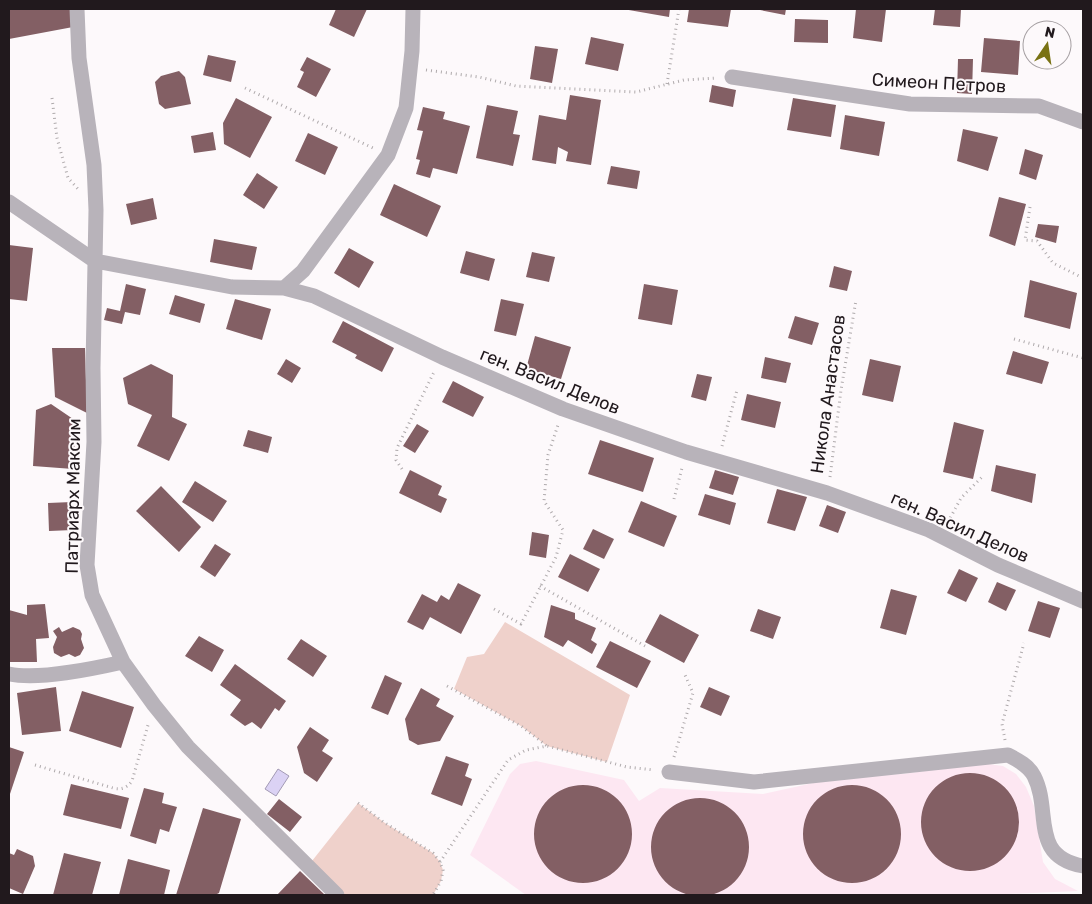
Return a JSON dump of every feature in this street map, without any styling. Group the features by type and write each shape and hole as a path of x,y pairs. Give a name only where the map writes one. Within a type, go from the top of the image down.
{"street":[{"name":"Патриарх Максим","path":"77,9 79,58 94,165 96,210 93,368 94,442 87,565 92,594 123,662 188,747 337,895"},
{"path":"284,288 303,271 388,155 406,108 411,68 413,9"},
{"name":"Симеон Петров","path":"732,77 910,104 1039,106 1083,122"},
{"name":"ген. Васил Делов","path":"9,202 95,260 232,287 284,288 314,296 442,357 563,410 686,452 828,493 929,530 998,565 1083,601"},
{"path":"9,674 32,675 91,669 123,662"},
{"path":"669,772 754,782 1008,755 1020,761 1034,776 1040,793 1048,843 1059,857 1083,866"}],"path":[{"path":"667,84 679,9"},
{"path":"411,68 479,77 516,86 636,92 684,80 732,77"},
{"path":"245,88 388,155"},
{"path":"52,98 57,138 68,178 96,210"},
{"path":"1030,207 1025,240 1036,241 1053,263 1083,277"},
{"name":"Никола Анастасов","path":"828,493 841,390 856,300"},
{"path":"1014,339 1083,358"},
{"path":"402,469 396,460 397,448 442,357"},
{"path":"718,462 737,390"},
{"path":"494,609 521,624 556,557 563,530 544,501 548,455 563,410"},
{"path":"674,499 686,452"},
{"path":"941,536 961,498 982,477"},
{"path":"540,586 644,646"},
{"path":"1008,755 1002,724 1024,643"},
{"path":"447,686 521,726 547,746 626,767 669,772 693,693 685,675"},
{"path":"35,765 117,790 126,788 132,781 154,705"},
{"path":"440,862 508,760 526,750 547,746"},
{"path":"358,803 385,823 433,853 443,870 441,881 433,895"}],"shaded area":[{"path":"505,622 630,695 607,762 547,746 521,726 454,689 467,657 484,654"},
{"path":"536,761 624,780 639,801 660,788 763,794 845,776 903,774 981,763 1003,766 1016,774 1026,787 1034,806 1043,862 1055,879 1078,891 984,895 526,895 470,855 510,774 520,764"},
{"path":"278,769 289,776 276,796 265,789"},
{"path":"358,803 385,823 433,853 443,870 441,881 433,895 337,895 308,866"}],"building":[{"path":"9,9 70,9 73,27 9,39"},
{"path":"336,9 367,9 354,37 329,25"},
{"path":"623,9 670,9 669,17"},
{"path":"689,9 731,9 728,27 687,22"},
{"path":"755,9 786,9 785,15"},
{"path":"856,9 886,9 882,42 853,38"},
{"path":"935,9 961,9 960,27 933,25"},
{"path":"795,19 828,20 828,43 794,42"},
{"path":"591,37 624,44 618,71 585,64"},
{"path":"984,38 1020,41 1018,75 981,72"},
{"path":"535,46 558,49 552,83 530,79"},
{"path":"208,55 236,61 231,82 203,75"},
{"path":"307,57 331,69 316,97 297,87 304,72 300,70"},
{"path":"958,59 973,59 972,94 957,93"},
{"path":"179,71 185,77 191,104 165,109 159,104 155,82 161,76"},
{"path":"712,85 736,90 733,107 709,102"},
{"path":"570,95 601,100 591,165 566,161 568,152 558,147 556,164 532,160 539,115 566,120"},
{"path":"236,98 272,117 250,158 224,144 223,123"},
{"path":"793,98 836,105 831,137 787,130"},
{"path":"487,105 518,111 513,134 520,135 513,166 476,158"},
{"path":"423,107 445,112 443,119 470,126 457,174 433,168 430,178 416,174 420,160 416,159 423,131 417,130"},
{"path":"845,115 885,122 879,156 840,149"},
{"path":"963,129 998,137 988,171 957,161"},
{"path":"213,132 216,150 194,153 191,136"},
{"path":"308,133 338,147 325,175 295,161"},
{"path":"1025,149 1043,155 1036,180 1019,174"},
{"path":"611,166 640,171 637,189 607,184"},
{"path":"257,173 278,187 264,209 243,195"},
{"path":"394,184 441,206 427,237 380,215"},
{"path":"999,197 1026,204 1015,246 989,236"},
{"path":"153,198 157,219 131,225 126,204"},
{"path":"1038,224 1059,226 1056,243 1035,237"},
{"path":"214,239 257,247 252,270 210,262"},
{"path":"9,245 33,248 27,301 9,299"},
{"path":"349,248 374,262 359,288 334,273"},
{"path":"466,251 495,259 489,281 460,273"},
{"path":"532,252 555,257 549,282 526,277"},
{"path":"834,266 852,271 847,291 829,287"},
{"path":"1030,280 1077,293 1070,329 1024,317"},
{"path":"126,284 146,289 140,315 125,312 122,324 104,320 107,308 120,311"},
{"path":"644,284 678,290 672,325 638,319"},
{"path":"175,295 205,304 200,323 169,314"},
{"path":"235,299 271,309 262,340 226,329"},
{"path":"501,299 524,304 516,336 494,331"},
{"path":"795,316 819,323 812,345 788,338"},
{"path":"343,321 394,348 382,372 355,358 357,355 332,342"},
{"path":"535,336 571,347 561,379 526,369"},
{"path":"52,348 85,348 87,413 55,397"},
{"path":"1013,351 1049,362 1042,384 1006,374"},
{"path":"765,357 791,363 786,383 761,378"},
{"path":"286,359 301,368 292,383 277,374"},
{"path":"870,359 901,366 893,402 862,395"},
{"path":"151,364 173,375 172,417 187,424 169,461 137,446 152,415 128,404 123,378"},
{"path":"697,374 712,377 706,401 691,397"},
{"path":"453,381 484,397 473,417 442,402"},
{"path":"747,394 781,402 775,428 741,420"},
{"path":"51,404 76,421 73,469 33,466 36,410"},
{"path":"954,422 984,430 973,479 943,472"},
{"path":"417,424 429,431 415,453 403,446"},
{"path":"248,430 272,437 268,453 243,446"},
{"path":"600,440 654,458 643,492 588,474"},
{"path":"996,465 1036,474 1032,503 991,491"},
{"path":"410,470 442,486 438,495 447,499 441,513 399,493"},
{"path":"715,470 739,477 733,495 709,488"},
{"path":"195,481 227,501 213,522 182,502"},
{"path":"161,486 201,527 179,552 136,511"},
{"path":"777,489 807,497 795,531 767,523"},
{"path":"705,494 736,503 730,525 698,515"},
{"path":"641,501 677,516 664,547 628,532"},
{"path":"72,502 73,530 49,531 48,503"},
{"path":"827,505 846,512 838,533 819,526"},
{"path":"593,529 614,539 604,559 583,549"},
{"path":"532,532 549,535 546,558 529,555"},
{"path":"215,544 231,554 215,577 200,567"},
{"path":"570,554 600,569 588,592 558,577"},
{"path":"959,569 978,578 966,602 947,593"},
{"path":"997,582 1016,590 1006,611 988,602"},
{"path":"458,583 481,595 461,634 430,617 423,630 407,622 422,594 437,602 441,595 449,600"},
{"path":"891,589 917,596 906,635 880,628"},
{"path":"1038,601 1060,608 1050,638 1028,631"},
{"path":"45,604 49,638 36,639 37,662 9,662 9,610 27,615 27,605"},
{"path":"551,605 575,613 575,619 596,628 591,640 597,644 592,654 568,640 563,647 544,637"},
{"path":"758,609 781,617 773,639 750,631"},
{"path":"660,614 699,635 684,663 645,642"},
{"path":"59,627 62,632 73,627 80,630 84,648 80,655 75,657 69,654 61,657 54,653 53,647 57,637 53,631"},
{"path":"199,636 224,650 212,672 185,656"},
{"path":"301,639 327,656 313,677 287,659"},
{"path":"610,641 651,661 637,688 596,667"},
{"path":"235,664 286,701 279,711 275,708 261,729 252,722 245,726 230,715 241,700 220,685"},
{"path":"385,675 402,683 388,715 371,708"},
{"path":"56,687 61,731 22,735 17,693"},
{"path":"709,687 730,696 721,716 700,707"},
{"path":"421,688 440,699 436,706 454,716 440,741 418,745 409,740 405,719"},
{"path":"82,691 134,707 121,748 69,731"},
{"path":"310,727 329,740 322,751 333,758 317,782 304,773 297,747"},
{"path":"9,747 24,752 9,797"},
{"path":"446,756 469,764 465,776 472,779 462,806 431,794"},
{"path":"970,773 989,777 1005,787 1015,803 1019,822 1015,841 1005,857 989,867 970,871 951,867 935,857 925,841 921,822 925,803 935,787 951,777"},
{"path":"71,784 129,798 121,829 63,815"},
{"path":"583,785 602,789 618,799 628,815 632,834 628,853 618,869 602,879 583,883 564,879 548,869 538,853 534,834 538,815 548,799 564,789"},
{"path":"852,785 871,788 887,799 898,815 901,834 898,853 887,869 871,880 852,883 833,880 817,869 806,853 803,834 806,815 817,799 833,788"},
{"path":"144,788 164,793 162,803 177,807 169,832 160,829 156,844 130,836"},
{"path":"700,798 719,802 735,812 745,828 749,847 745,866 735,882 719,892 700,896 681,892 665,882 655,866 651,847 655,828 665,812 681,802"},
{"path":"279,799 302,817 290,832 267,814"},
{"path":"203,808 241,819 219,893 215,895 176,895"},
{"path":"17,849 33,856 35,866 23,894 9,888 9,853 14,855"},
{"path":"64,853 101,862 92,895 53,895"},
{"path":"128,859 170,870 164,895 119,895"},
{"path":"300,871 325,895 277,895"}]}
